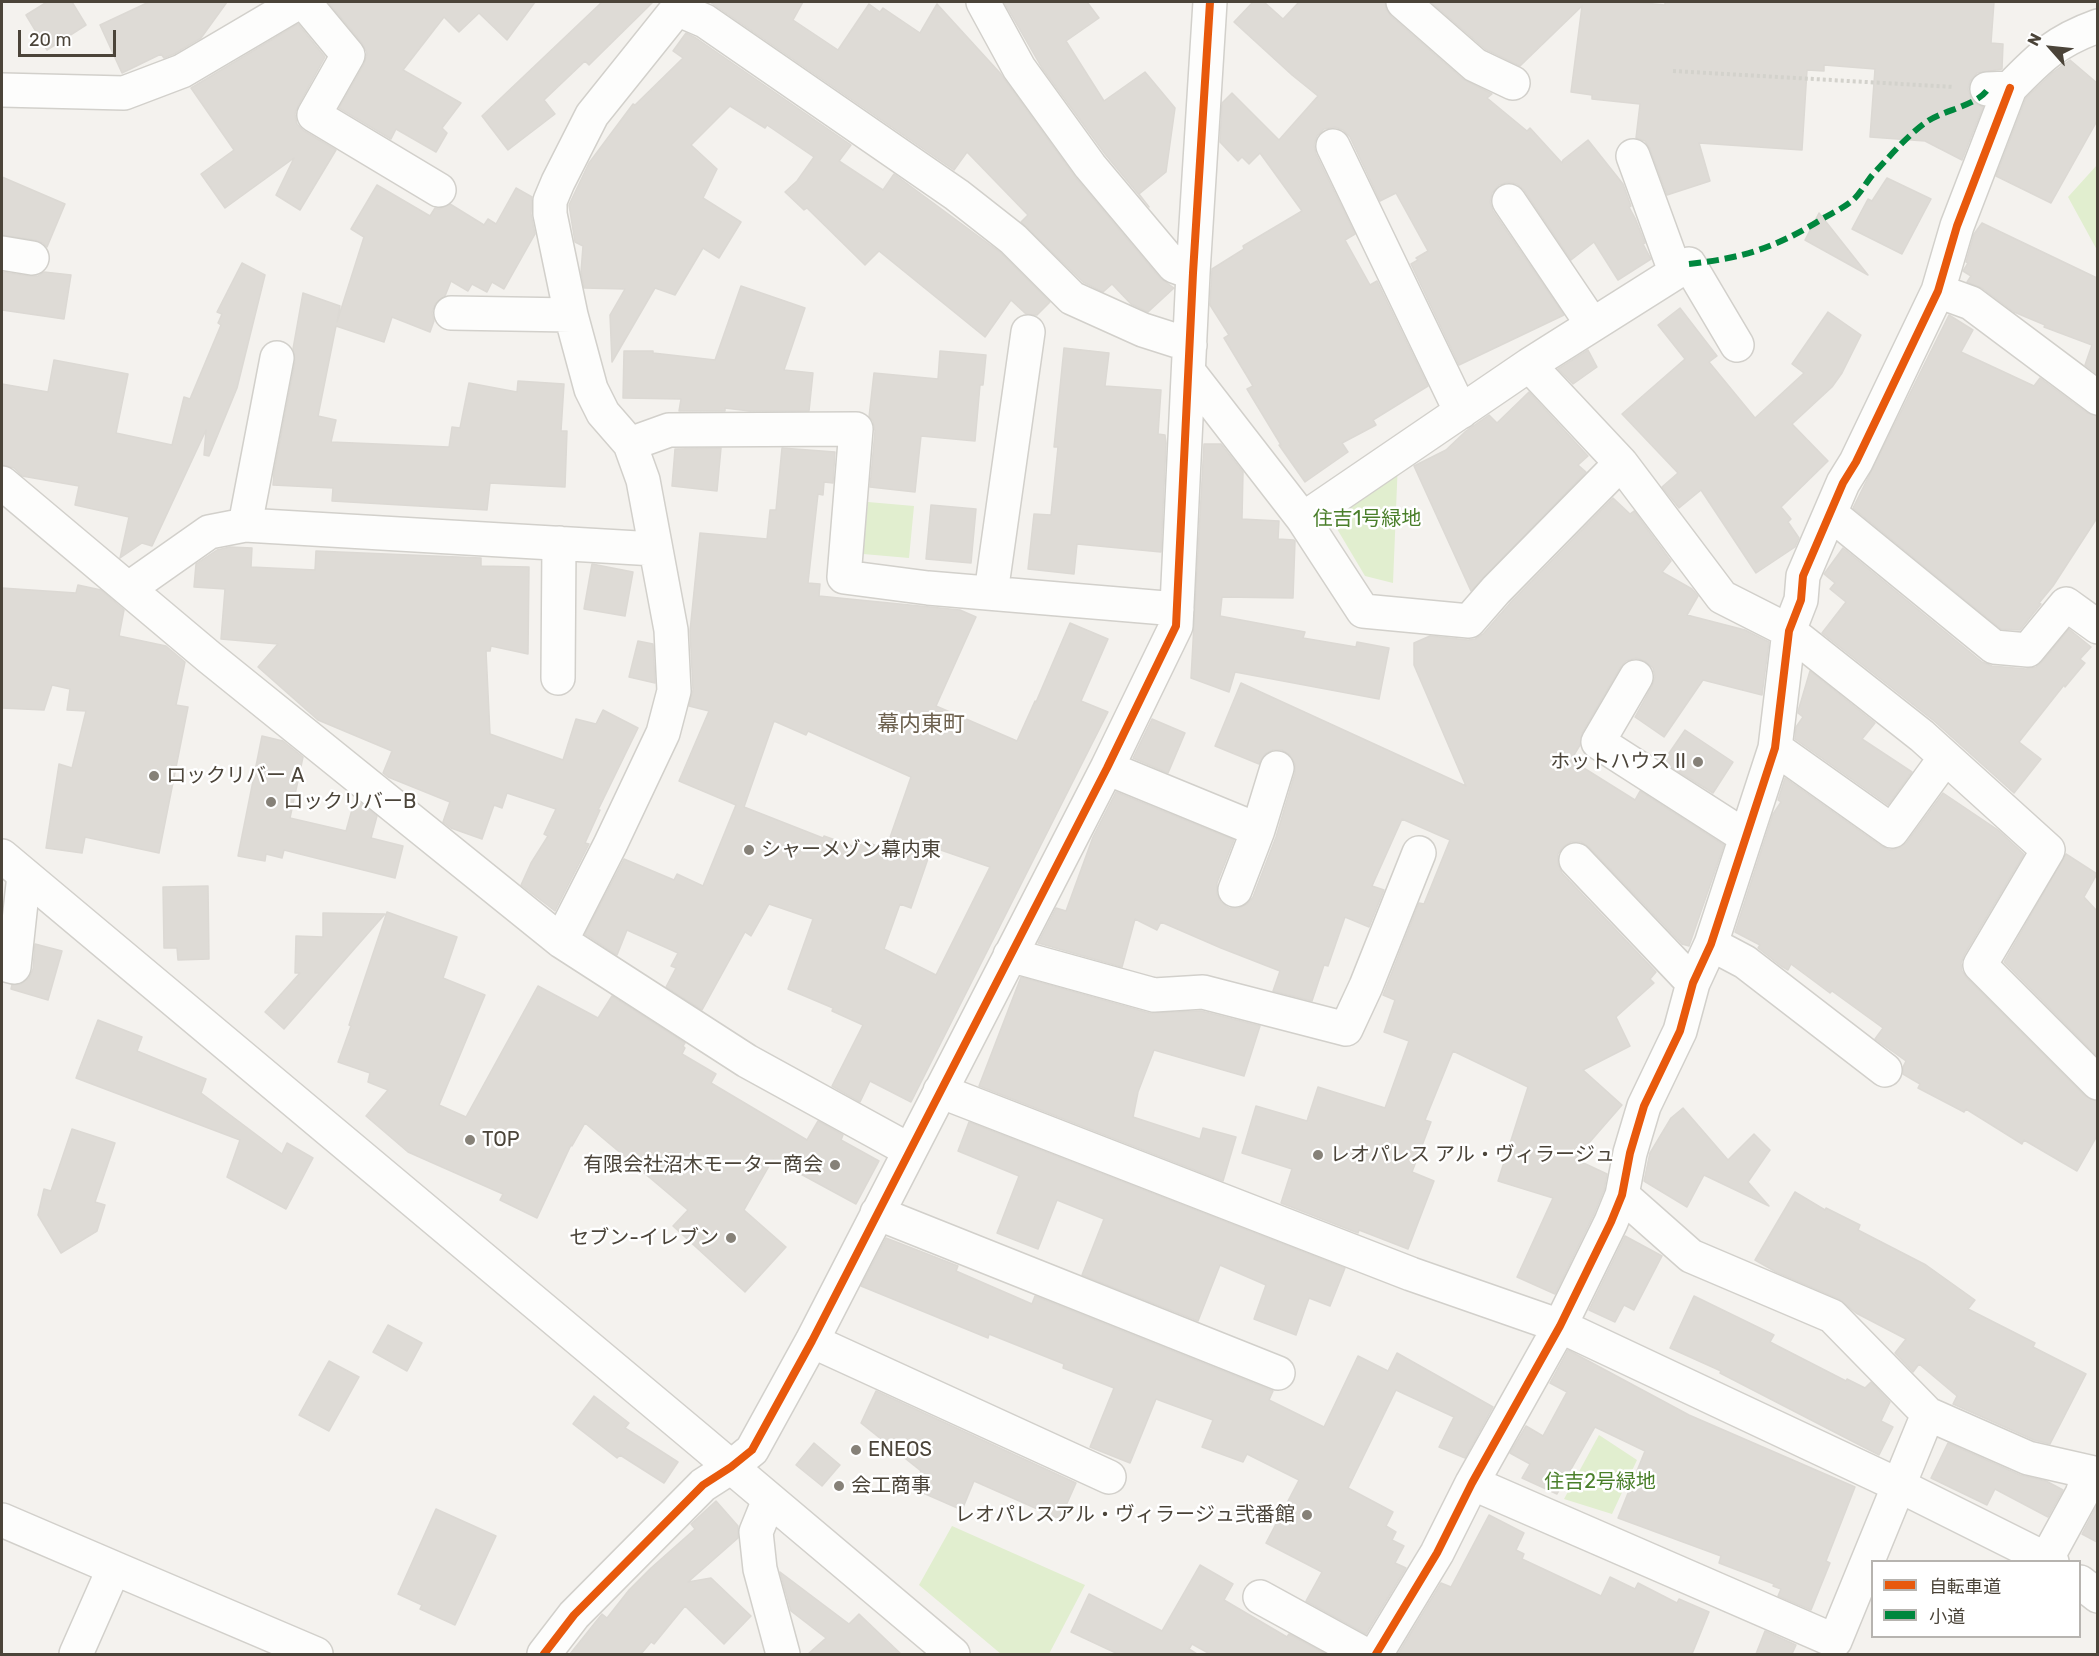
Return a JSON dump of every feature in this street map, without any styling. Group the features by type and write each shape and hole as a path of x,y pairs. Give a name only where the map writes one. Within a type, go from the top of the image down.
{"street":[{"path":"2,90 124,93 182,71 299,2"},
{"path":"304,2 348,55 314,115 439,190"},
{"path":"983,2 1019,68 1090,166 1174,266 1193,273"},
{"path":"544,1654 574,1615 703,1485 752,1450 812,1341 1107,768 1176,626 1193,273 1210,2"},
{"path":"1403,2 1475,65 1513,83"},
{"path":"561,941 663,733 674,691 671,630 643,480 630,444 603,413 591,389 571,315 550,214 550,201 592,115 677,5 705,21 957,195 1012,239 1072,298 1143,330 1189,359 1303,519 1363,611 1469,621 1496,590 1621,463"},
{"path":"1376,1654 1437,1552 1472,1483 1560,1326 1622,1195 1630,1154 1644,1106 1680,1031 1693,983 1711,944 1775,748 1789,631 1801,600 1803,576 1843,483 1856,462 1938,291 1997,88 2056,44 2097,26"},
{"path":"1333,146 1461,412"},
{"path":"1633,156 1675,271"},
{"path":"1509,201 1592,324"},
{"path":"1303,519 1529,365 1689,264 1737,345"},
{"path":"1938,291 1971,303 2097,398"},
{"path":"451,313 571,315"},
{"path":"991,593 1028,332"},
{"path":"245,525 277,358"},
{"path":"1529,365 1621,463 1722,597 1789,631 1922,736 2049,850 1980,964 2097,1083"},
{"path":"630,444 669,430 856,429 843,577 928,588 1177,609"},
{"path":"2,483 209,657 561,941 747,1061 909,1150"},
{"path":"1831,514 1994,647 2028,650 2066,604 2097,627"},
{"path":"128,589 209,532 245,525 656,549"},
{"path":"558,678 559,543"},
{"path":"1636,677 1598,742 1746,837"},
{"path":"1775,748 1892,831 1945,758"},
{"path":"1107,768 1258,830"},
{"path":"1235,890 1278,768"},
{"path":"1010,955 1154,995 1203,992 1346,1029 1366,986 1419,853"},
{"path":"1576,860 1693,983"},
{"path":"2,964 14,967 13,865"},
{"path":"13,865 952,1654"},
{"path":"1711,944 1745,962 1885,1070"},
{"path":"940,1091 1411,1274 1560,1326 1898,1485 2050,1560 2093,1473 2028,1458 1928,1414 1832,1316 1691,1256 1622,1195"},
{"path":"877,1213 1278,1373"},
{"path":"812,1341 1109,1477"},
{"path":"1472,1483 1835,1641 1928,1414"},
{"path":"769,1500 756,1532 760,1569 783,1654"},
{"path":"2,1520 316,1654"},
{"path":"76,1654 114,1568"},
{"path":"2081,1584 2097,1596"},
{"path":"1260,1597 1364,1654"}],"path":[{"path":"1673,71 1997,88"}],"green space":[{"path":"2097,165 2097,250 2068,197"},
{"name":"住吉1号緑地","path":"1398,461 1393,583 1365,576 1327,512"},
{"path":"868,502 914,506 909,558 863,554"},
{"name":"住吉2号緑地","path":"1599,1435 1637,1460 1612,1514 1564,1499"},
{"path":"952,1526 1085,1585 1049,1654 1001,1654 919,1585"}],"building":[{"path":"47,2 72,2 86,25 47,50 26,15"},
{"path":"149,2 227,2 201,38 174,54 164,58 161,54 122,73 100,25"},
{"path":"328,2 535,2 507,40 479,13 459,32 444,17 403,70 461,103 442,128 447,133 436,152 396,129 391,139 339,108 364,64 367,53 362,43"},
{"path":"602,2 653,2 589,65 585,61 544,100 555,114 508,150 482,116"},
{"path":"710,2 803,2 793,20 838,50 869,4 880,12 883,8 920,33 937,4 1000,73 1076,178 1160,278 1174,288 1148,312 1131,304 1112,284 1103,292 1083,282 1021,222 1028,215 967,152 954,170"},
{"path":"1004,2 1087,2 1099,18 1066,41 1104,101 1145,72 1175,108 1166,172 1139,194 1149,207 1105,154 1042,68"},
{"path":"1253,2 1264,2 1283,19 1299,2 1385,2 1386,9 1391,16 1463,79 1492,94 1487,98 1527,131 1530,128 1562,163 1588,140 1623,184 1631,206 1629,207 1651,259 1618,280 1594,242 1571,260 1524,190 1517,184 1508,182 1499,185 1492,193 1490,202 1493,211 1564,315 1459,365 1411,264 1428,251 1396,193 1380,201 1350,137 1343,130 1335,127 1324,129 1317,136 1314,145 1316,154 1355,234 1345,240 1370,285 1377,281 1428,386 1373,420 1376,425 1342,443 1348,452 1305,482 1279,445 1281,445 1247,389 1253,386 1224,338 1229,335 1210,305 1212,269 1244,249 1243,246 1302,211 1260,153 1249,164 1242,157 1238,161 1220,142 1222,103 1232,93 1279,140 1318,96 1234,22"},
{"path":"1431,2 1633,2 1665,5 1665,2 1994,2 1991,43 2003,44 2002,69 1977,73 1970,81 1968,89 1971,99 1983,107 1962,160 1925,141 1870,137 1875,69 1824,65 1824,71 1807,70 1802,150 1699,143 1710,181 1667,195 1650,149 1645,141 1636,138 1640,104 1592,99 1592,95 1571,92 1582,6 1520,66 1485,49"},
{"path":"298,24 325,57 298,106 295,114 297,124 304,131 336,150 300,210 276,195 294,158 225,208 201,174 234,150 191,88"},
{"path":"686,33 851,145 839,161 883,190 894,174 1001,253 1050,302 1037,315 1034,315 1026,314 1011,300 985,337 879,251 865,265 807,208 804,210 785,192 797,181 814,157 767,125 765,128 730,106 691,145 717,169 703,198 741,222 719,258 703,248 675,295 655,288 612,362 610,315 625,289 584,288 581,272 583,246 575,242 569,205 589,163 633,104 635,105 683,58 673,51"},
{"path":"2070,60 2097,83 2097,121 2051,203 1996,176 2026,98 2052,73"},
{"path":"2,177 65,204 47,247 35,240 2,235"},
{"path":"1887,178 1931,199 1902,254 1852,229 1868,199 1872,201"},
{"path":"377,185 430,216 435,208 439,209 450,204 484,225 488,219 496,224 516,188 532,197 531,214 535,234 504,289 492,282 487,292 472,284 468,291 451,281 445,296 435,304 432,313 434,321 430,332 392,317 384,342 336,326 318,416 336,420 331,442 449,447 452,427 460,428 469,383 517,392 518,381 564,384 561,431 567,431 565,487 490,483 487,510 332,501 333,488 273,485 295,362 293,349 303,293 340,306 337,322 364,237 351,229"},
{"path":"1819,213 1868,275 1805,240"},
{"path":"1982,223 2097,278 2097,374 2085,365 2092,345 2044,327 2045,325 2014,312 1982,288 1967,282 1971,276 1963,271 1968,263 1966,262 1974,234"},
{"path":"242,263 265,275 237,388 209,456 204,455 206,430 152,546 142,543 120,558 129,517 75,505 79,486 22,476 14,468 2,465 2,384 48,392 54,360 128,374 116,433 172,445 184,397 190,399 221,325 218,323 222,314 217,312"},
{"path":"2,272 29,276 38,276 44,272 71,275 64,319 2,310"},
{"path":"741,286 805,308 784,370 813,373 809,411 749,411 725,408 725,411 679,411 681,399 623,398 624,351 653,351 653,353 715,360"},
{"path":"1680,308 1717,356 1709,362 1755,418 1804,373 1792,364 1828,312 1861,335 1842,373 1832,387 1792,424 1828,461 1781,507 1791,519 1788,522 1799,538 1795,547 1756,573 1701,490 1679,508 1662,487 1678,473 1622,414 1685,359 1658,325"},
{"path":"1949,315 1973,330 1961,352 2034,386 2040,378 2087,413 2097,416 2097,518 2053,586 2039,603 2041,604 2020,630 2001,629 1853,508"},
{"path":"1064,348 1109,353 1105,386 1161,390 1158,434 1165,435 1166,443 1161,552 1077,544 1074,574 1028,569 1034,514 1051,515 1058,447 1054,447"},
{"path":"1588,350 1597,367 1573,384 1558,369"},
{"path":"940,351 986,355 983,385 980,385 975,441 921,436 915,492 870,487 875,431 873,421 869,417 874,373 938,379"},
{"path":"1529,392 1588,456 1578,465 1586,472 1471,591 1414,466 1446,450 1466,431 1489,415 1497,423"},
{"path":"1204,444 1221,444 1243,472 1242,519 1279,521 1278,539 1295,541 1293,598 1222,597 1220,616 1305,632 1303,638 1356,647 1357,642 1389,648 1379,699 1235,672 1229,692 1191,678"},
{"path":"721,448 717,491 672,486 675,449"},
{"path":"782,448 835,452 833,483 824,482 823,495 818,494 808,583 820,584 819,596 960,610 976,617 936,706 1017,741 1070,623 1108,639 1081,701 1108,712 911,1102 870,1081 860,1102 832,1086 863,1025 832,1011 833,1008 788,989 813,919 769,904 751,936 745,932 702,1010 666,987 676,968 671,966 678,953 627,930 617,955 585,934 624,859 674,880 677,874 703,886 736,805 679,781 709,711 689,706 693,690 690,631 700,533 767,539 770,510 776,510","holes":["774,721 806,735 808,731 911,777 886,849 858,839 855,847 824,836 823,838 744,807","932,847 990,867 936,975 884,949 900,904 911,908"]},
{"path":"1613,498 1630,514 1634,511 1671,561 1662,572 1692,589 1698,596 1687,615 1745,630 1769,642 1762,695 1703,680 1664,737 1635,717 1652,686 1655,677 1653,668 1645,661 1636,658 1626,661 1582,733 1580,745 1571,760 1635,800 1640,791 1724,845 1689,946 1682,944 1589,847 1581,842 1571,842 1558,854 1558,864 1562,873 1656,972 1650,979 1654,983 1616,1017 1630,1046 1583,1070 1622,1105 1575,1159 1607,1174 1604,1190 1594,1214 1555,1294 1517,1277 1553,1198 1498,1181 1528,1087 1453,1051 1425,1120 1431,1122 1412,1172 1434,1181 1408,1249 1359,1230 1358,1233 1281,1203 1292,1169 1242,1153 1256,1106 1307,1121 1318,1087 1385,1108 1409,1041 1384,1032 1395,1000 1383,995 1419,903 1424,904 1450,840 1402,819 1372,886 1384,890 1369,927 1345,917 1328,966 1324,965 1312,1001 1273,991 1280,971 1161,922 1157,930 1135,919 1122,967 1038,943 1056,908 1066,911 1093,837 1116,792 1234,840 1217,883 1217,894 1221,902 1229,908 1239,908 1253,897 1276,837 1295,773 1295,764 1290,755 1282,750 1273,750 1265,754 1259,764 1215,746 1241,683 1466,786 1414,665 1414,643 1430,636 1468,640 1483,634 1510,603"},
{"path":"931,505 976,509 971,563 926,559"},
{"path":"230,547 252,548 251,567 315,570 316,551 481,558 481,566 529,567 528,654 491,646 490,651 486,651 490,734 563,760 576,719 596,724 603,710 638,728 598,810 600,810 585,843 589,844 555,911 521,885 531,863 548,836 544,834 556,809 507,793 502,808 494,805 482,839 451,828 443,822 450,802 383,773 392,751 318,720 258,667 278,644 221,639 225,589 194,587 196,564 217,550"},
{"path":"1843,548 1982,662 1992,666 2026,669 2036,667 2069,629 2091,647 2080,659 2085,663 2065,687 2064,685 2019,742 2041,759 2014,793 1934,721 1822,633 1846,602 1830,589 1835,583 1824,574"},
{"path":"592,564 633,572 625,616 584,609"},
{"path":"78,585 101,590 124,610 119,636 166,646 185,662 176,705 188,707 159,853 85,837 82,853 46,848 59,764 72,768 86,711 67,710 70,689 52,685 44,710 2,708 2,588 76,593"},
{"path":"638,641 653,644 655,683 629,677"},
{"path":"1810,671 1875,723 1862,739 1912,772 1888,805 1795,739 1796,727 1803,717 1798,713"},
{"path":"1152,719 1185,733 1168,773 1133,758"},
{"name":"ホットハウス II","path":"1685,730 1733,762 1713,793 1663,762"},
{"path":"262,736 283,741 303,757 290,818 346,831 355,799 377,816 371,838 403,846 395,878 284,850 282,858 266,854 265,861 238,856"},
{"path":"1785,778 1890,850 1899,848 1907,842 1943,793 1998,830 2024,854 1964,955 1961,963 1962,971 2085,1096 2097,1101 2097,1136 2077,1171 2024,1140 2022,1144 1966,1109 1964,1112 1918,1088 1920,1084 1903,1074 1906,1061 1875,1039 1883,1028 1791,964 1788,970 1758,948 1760,945 1735,932 1773,814 1781,802 1778,800"},
{"path":"2066,854 2097,874 2084,897 2097,911 2097,1056 2004,962"},
{"path":"208,886 209,959 178,960 177,948 164,948 163,887"},
{"path":"387,912 457,937 443,978 485,995 439,1105 466,1117 538,986 598,1018 612,996 685,1043 682,1054 716,1074 711,1083 807,1140 818,1121 843,1135 841,1140 879,1161 856,1204 773,1159 744,1210 786,1247 745,1292 673,1226 688,1210 585,1123 571,1145 537,1218 500,1200 503,1194 408,1152 366,1116 388,1090 368,1082 370,1073 338,1062"},
{"path":"323,913 385,914 284,1029 265,1012 300,973 295,973 296,936 323,937"},
{"path":"35,944 62,951 48,1000 11,989 12,985 21,984 29,978 33,969"},
{"path":"1021,977 1149,1013 1201,1011 1260,1026 1244,1076 1154,1050 1138,1092 1133,1117 1200,1139 1203,1128 1236,1137 1223,1181 979,1086"},
{"path":"98,1020 142,1037 137,1051 206,1079 201,1093 282,1154 287,1143 313,1158 286,1209 227,1177 240,1140 76,1078"},
{"path":"1683,1108 1728,1160 1754,1134 1770,1150 1748,1182 1769,1206 1704,1175 1687,1207 1644,1181 1650,1153 1671,1118"},
{"path":"969,1122 1345,1268 1330,1306 1309,1298 1296,1335 1254,1319 1266,1285 1220,1265 1198,1321 1082,1275 1104,1219 1057,1200 1038,1249 997,1233 1019,1176 958,1151"},
{"path":"72,1129 115,1143 95,1202 105,1205 97,1231 61,1253 38,1215 44,1189 51,1191"},
{"path":"1795,1192 1825,1210 1826,1208 1860,1225 1858,1230 1926,1265 1975,1300 1968,1309 2035,1343 2033,1347 2086,1374 2050,1444 2034,1440 1953,1404 1957,1396 1919,1364 1913,1372 1895,1353 1906,1339 1856,1313 1839,1299 1776,1272 1755,1260"},
{"path":"1625,1236 1662,1256 1634,1310 1624,1305 1615,1322 1589,1310"},
{"path":"886,1238 958,1266 956,1271 1032,1304 1035,1296 1273,1391 1269,1400 1324,1427 1358,1356 1388,1371 1397,1353 1493,1407 1465,1458 1439,1447 1454,1417 1396,1390 1348,1488 1393,1512 1386,1526 1396,1532 1392,1540 1404,1546 1395,1563 1406,1568 1366,1634 1306,1601 1322,1572 1266,1543 1299,1480 1247,1454 1243,1462 1202,1447 1213,1420 1156,1399 1130,1463 1090,1447 1114,1388 1063,1368 1064,1364 989,1334 988,1338 861,1286"},
{"path":"1694,1296 1774,1335 1770,1342 1846,1381 1847,1379 1865,1388 1871,1382 1890,1402 1881,1421 1893,1427 1879,1455 1720,1373 1721,1371 1670,1348"},
{"path":"388,1325 422,1343 407,1371 373,1352"},
{"path":"1568,1350 1689,1415 1855,1487 1826,1561 1830,1563 1811,1610 1778,1596 1781,1589 1773,1586 1774,1584 1719,1563 1721,1556 1618,1518 1645,1451 1595,1427 1557,1494 1522,1478 1530,1464 1510,1453 1526,1426 1543,1436 1567,1392 1550,1383"},
{"path":"329,1361 359,1377 329,1431 299,1415"},
{"path":"876,1391 1076,1483 1060,1519 974,1481 962,1510 914,1489 921,1471 861,1423"},
{"path":"594,1396 629,1423 625,1428 678,1462 664,1483 620,1455 617,1458 573,1424"},
{"path":"814,1443 840,1465 822,1486 796,1465"},
{"path":"1948,1443 2020,1475 2046,1481 2063,1490 2048,1517 1995,1489 1987,1505 1931,1478"},
{"path":"716,1501 738,1526 738,1538 688,1582 711,1578 751,1616 724,1644 685,1606 654,1644 651,1642 641,1654 570,1654 602,1614 607,1618 629,1590 695,1529 691,1524"},
{"path":"2097,1508 2097,1542 2082,1534"},
{"path":"436,1509 496,1536 455,1625 420,1609 422,1605 398,1594"},
{"path":"1489,1515 1524,1533 1516,1550 1524,1554 1522,1559 1601,1596 1610,1577 1635,1589 1638,1583 1677,1603 1679,1599 1709,1612 1692,1654 1398,1654 1441,1583 1451,1587"},
{"path":"1200,1565 1233,1584 1224,1600 1287,1637 1289,1634 1326,1654 1210,1654 1192,1644 1189,1649 1197,1654 1118,1654 1071,1632 1089,1594 1162,1631"},
{"path":"780,1572 849,1624 859,1614 901,1654 808,1654 826,1638 791,1611"},
{"path":"1765,1631 1796,1645 1792,1654 1756,1654"}],"marked path":[{"path":"1689,264 1726,259 1758,250 1789,237 1842,208 1856,197 1899,146 1918,128 1932,119 1976,100 1988,89"}],"cycle path":[{"path":"544,1654 574,1615 703,1485 752,1450 812,1341 1107,768 1176,626 1193,273 1210,2"},
{"path":"1376,1654 1437,1553 1472,1483 1560,1326 1622,1195 1630,1153 1644,1106 1680,1031 1693,983 1711,944 1775,748 1789,631 1801,600 1803,576 1843,483 1856,462 1938,291 1957,226 2010,88"}],"place":[{"name":"ホットハウス II","path":"1698,762"},
{"name":"ロックリバー A","path":"154,776"},
{"name":"ロックリバーB","path":"271,802"},
{"name":"シャーメゾン幕内東","path":"749,850"},
{"name":"TOP","path":"470,1140"},
{"name":"レオパレス アル・ヴィラージュ","path":"1318,1155"},
{"name":"有限会社沼木モーター商会","path":"835,1165"},
{"name":"セブン-イレブン","path":"731,1238"},
{"name":"ENEOS","path":"856,1450"},
{"name":"会工商事","path":"839,1486"},
{"name":"レオパレスアル・ヴィラージュ弐番館","path":"1307,1515"}],"district":[{"name":"幕内東町","path":"921,725"}]}
